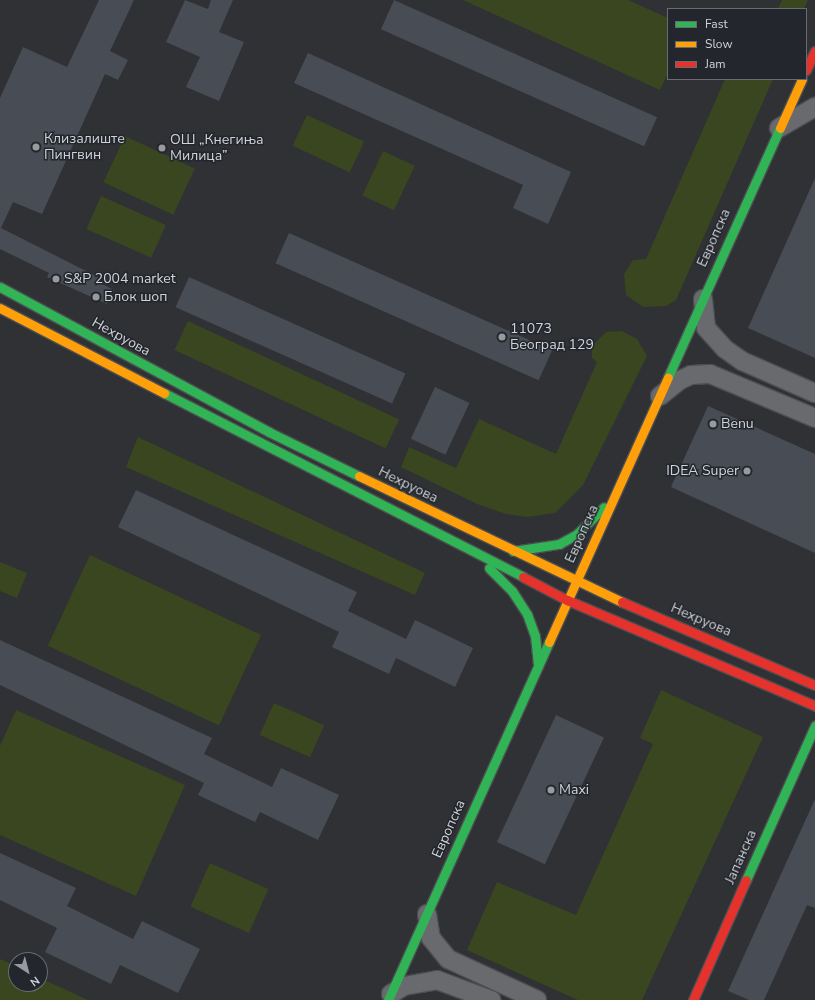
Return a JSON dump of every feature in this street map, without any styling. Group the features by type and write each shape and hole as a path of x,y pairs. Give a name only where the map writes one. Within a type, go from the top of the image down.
{"street":[{"path":"807,68 815,51"},
{"name":"Европска","path":"389,997 802,80"},
{"path":"779,128 815,107"},
{"name":"Нехруова","path":"0,287 268,432 576,582 815,685"},
{"path":"703,299 706,328 725,349 742,361 815,394"},
{"path":"0,308 472,552 568,600 815,706"},
{"path":"658,397 680,380 691,375 710,374 815,418"},
{"path":"512,551 559,544 593,519 616,492"},
{"path":"472,552 518,598 535,636 538,666"},
{"name":"Јапанска","path":"693,1000 815,726"},
{"path":"788,787 805,772"},
{"path":"427,914 431,938 448,959 537,1000"},
{"path":"389,997 404,986 437,980 491,1000"}],"green space":[{"path":"463,0 628,0 667,18 667,75 660,90"},
{"path":"782,0 808,0 804,8 778,8"},
{"path":"725,80 773,80 676,300 666,306 643,307 626,295 624,274 633,260 646,259"},
{"path":"307,115 364,142 350,172 293,146"},
{"path":"125,136 195,169 173,215 103,182"},
{"path":"383,151 415,166 394,210 362,195"},
{"path":"101,196 166,225 151,258 86,229"},
{"path":"188,321 399,419 386,448 174,350"},
{"path":"622,331 637,339 647,356 583,485 555,513 527,517 506,514 477,504 401,467 409,447 456,468 479,419 556,454 597,362 592,358 592,346 606,332"},
{"path":"138,437 425,573 415,595 126,467"},
{"path":"90,555 261,635 219,726 48,646"},
{"path":"0,562 27,573 17,598 0,591"},
{"path":"661,690 763,737 642,1000 578,1000 467,950 497,882 576,915 653,744 640,738"},
{"path":"274,703 324,725 310,757 260,735"},
{"path":"16,710 185,785 136,896 0,835 0,746"},
{"path":"210,863 268,889 249,933 190,907"},
{"path":"0,959 8,962 8,992 48,992 48,982 88,1000 0,1000"}],"building":[{"name":"Клизалиште Пингвин","path":"99,0 134,0 110,51 128,60 118,80 105,74 42,214 13,202 1,228 98,277 96,281 114,290 107,304 47,277 49,273 0,249 0,98 23,47 67,67"},
{"path":"185,0 208,9 211,0 233,0 219,32 244,42 219,101 186,87 200,57 166,42"},
{"path":"394,0 657,117 644,146 381,29"},
{"path":"308,53 571,172 548,224 513,208 523,185 294,83"},
{"path":"815,178 815,358 748,328"},
{"path":"289,233 552,350 539,380 276,263"},
{"path":"189,277 406,373 392,404 176,307"},
{"path":"435,387 469,403 445,455 411,439"},
{"name":"IDEA Super","path":"708,406 815,454 815,553 671,487"},
{"path":"136,490 357,592 348,611 406,639 415,620 473,648 455,687 396,658 389,674 332,647 339,632 118,527"},
{"path":"0,640 212,738 204,754 272,787 281,768 339,795 318,840 260,812 255,822 198,795 204,783 0,685"},
{"name":"Maxi","path":"556,715 604,737 545,864 497,842"},
{"path":"815,799 815,908 807,905 764,1000 749,1000 728,991"},
{"path":"0,853 76,888 67,906 133,939 142,921 200,949 178,993 120,965 111,984 48,953 48,952 45,952 57,928 0,900"}],"traffic: fast":[{"path":"668,377 780,128"},
{"path":"0,287 269,432 359,476"},
{"path":"164,393 523,577"},
{"path":"513,551 559,544 577,534 604,507"},
{"path":"489,568 512,591 527,614 535,636 538,666"},
{"path":"388,1000 549,642"},
{"path":"746,880 815,726"}],"traffic: slow":[{"path":"780,128 802,80"},
{"path":"0,308 164,393"},
{"path":"549,642 668,377"},
{"path":"359,476 622,602"}],"traffic: jam":[{"path":"807,68 815,51"},
{"path":"523,577 567,600 815,706"},
{"path":"622,602 815,685"},
{"path":"693,1000 746,880"}],"place":[{"name":"Клизалиште Пингвин","path":"36,147"},
{"name":"ОШ „Кнегиња Милица”","path":"162,148"},
{"name":"S&P 2004 market","path":"56,279"},
{"name":"Блок шоп","path":"96,297"},
{"name":"11073 Београд 129","path":"502,337"},
{"name":"Benu","path":"713,424"},
{"name":"IDEA Super","path":"747,471"},
{"name":"Maxi","path":"551,790"}]}
